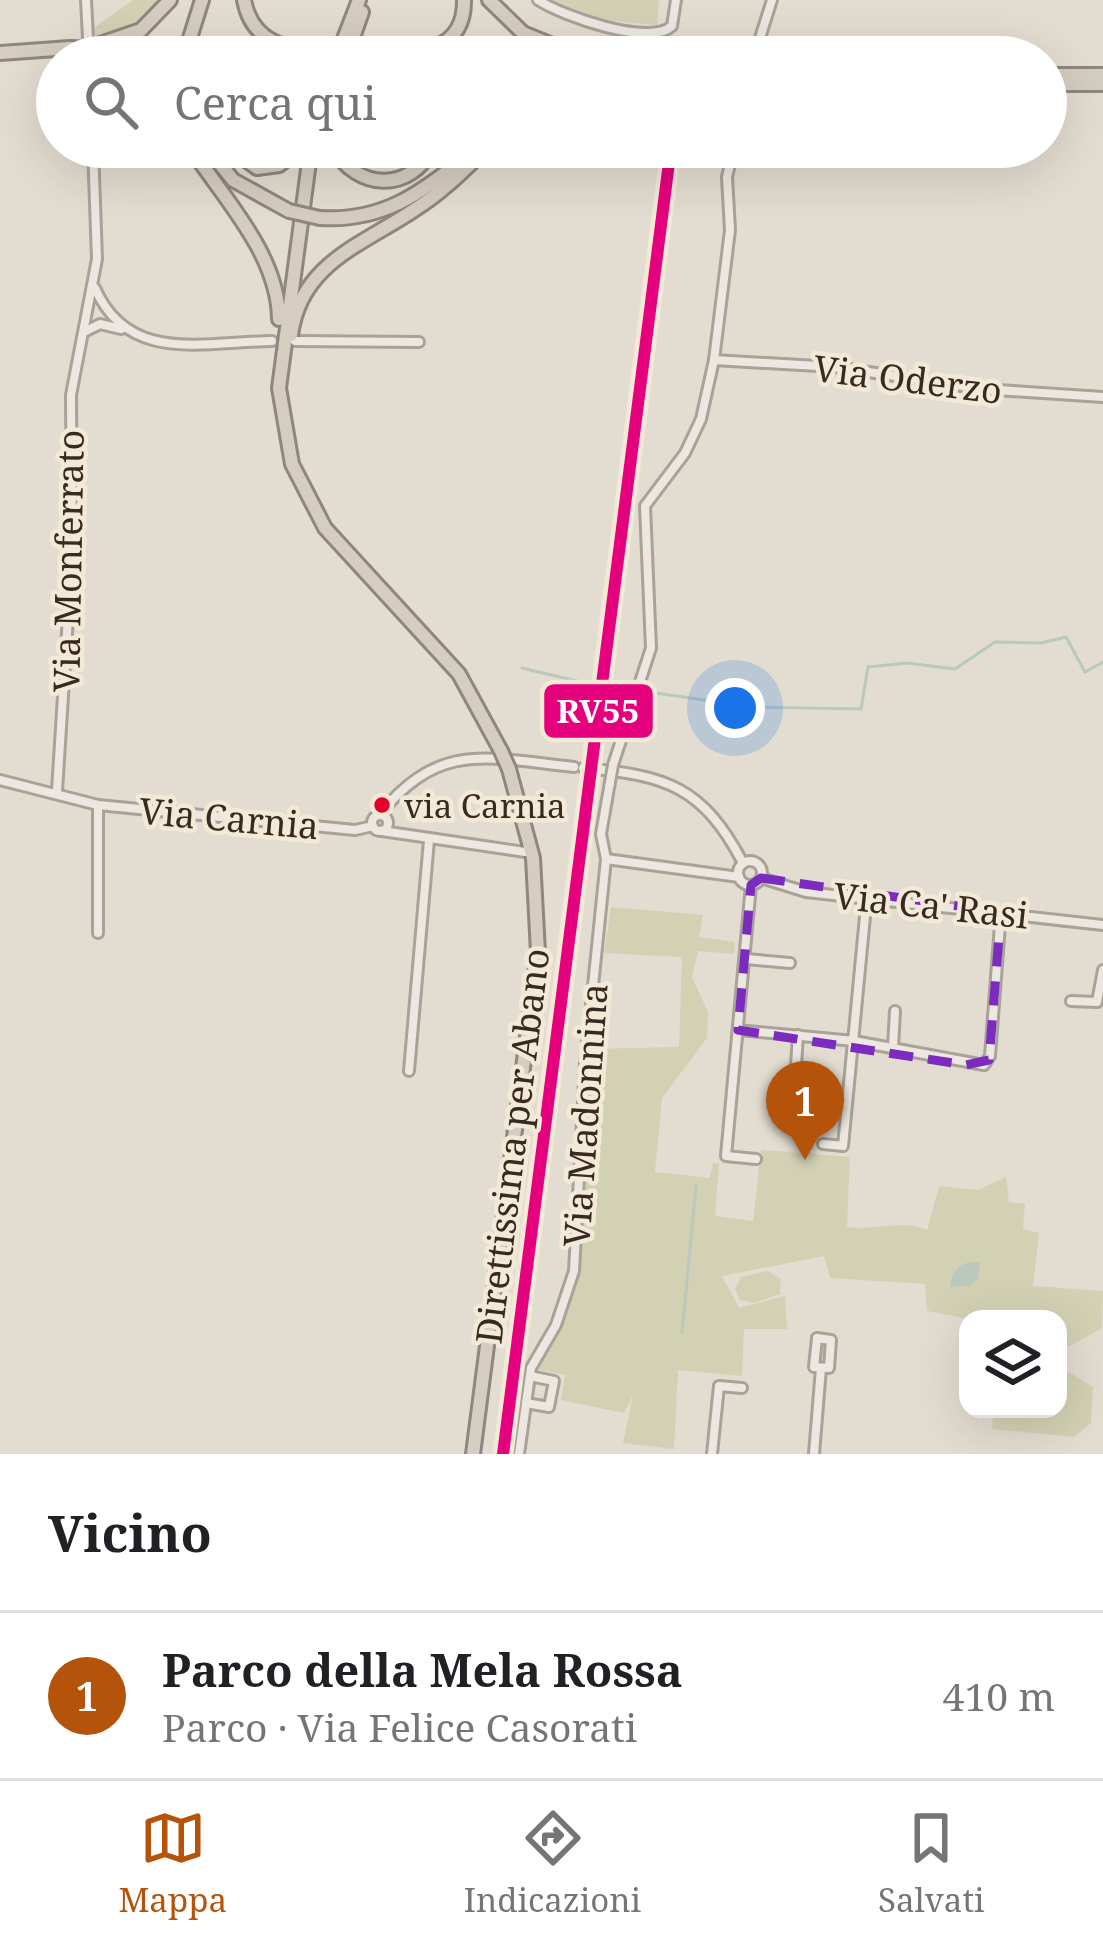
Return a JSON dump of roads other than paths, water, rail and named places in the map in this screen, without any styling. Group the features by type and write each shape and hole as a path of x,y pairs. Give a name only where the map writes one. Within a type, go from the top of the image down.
{"highway":[{"path":"130,36 170,0"},
{"path":"191,36 202,0"},
{"path":"244,0 248,18 262,36"},
{"path":"347,36 362,0"},
{"path":"345,36 362,0"},
{"path":"448,36 462,23 464,0"},
{"path":"489,0 531,36"},
{"path":"6,52 36,49"},
{"path":"6,52 36,51"},
{"path":"1067,79 1103,80"},
{"path":"204,168 261,254 273,282 279,388"},
{"path":"224,168 233,180 289,211 320,218 358,217 399,205 449,168"},
{"name":"Direttissima per Abano","path":"308,168 279,388 287,448 315,512 443,653 471,692 508,769 533,858 538,952 473,1454"},
{"path":"352,168 361,178 387,182 418,168"},
{"path":"279,388 296,308 312,279 333,259 432,197 464,168"}],"street":[{"path":"86,0 95,36"},
{"path":"538,0 573,18 653,34 672,26 676,0"},
{"path":"761,36 772,0"},
{"name":"Via Monferrato","path":"57,791 72,553 71,395 94,286 93,168"},
{"name":"Via Madonnina","path":"519,1454 530,1376 562,1313 574,1271 585,1064 606,859 601,835 613,764 644,682 651,648 645,506 685,453 700,418 714,361 730,230 729,168"},
{"name":"Via Monferrato","path":"94,286 104,308 122,329"},
{"path":"100,324 90,309 104,308"},
{"path":"84,332 100,324 160,342 272,341"},
{"path":"295,340 419,342"},
{"name":"Via Oderzo","path":"714,361 836,368 982,389 1103,397"},
{"name":"Via Ca' Rasi","path":"382,822 410,781 456,758 652,778 687,790 711,811 743,863 758,864 761,878 806,892 1103,925"},
{"name":"Via Carnia","path":"0,780 98,805 361,830 382,822 429,840 525,852"},
{"name":"Via Carnia","path":"98,805 98,934"},
{"path":"409,1071 429,840"},
{"path":"606,859 739,877 751,885"},
{"path":"739,877 743,863"},
{"path":"751,885 761,878"},
{"path":"751,885 726,1156 755,1159"},
{"path":"823,1144 843,1146 866,906"},
{"path":"738,1030 854,1041 966,1065 989,1060 1001,912"},
{"path":"746,959 790,963"},
{"path":"1071,1001 1100,1002 1103,970"},
{"path":"893,1047 896,1011"},
{"path":"796,1066 798,1035"},
{"path":"818,1338 831,1340 829,1368 821,1368 814,1367 818,1338"},
{"path":"814,1454 821,1368"},
{"path":"526,1403 549,1407 554,1382 530,1376"},
{"path":"712,1454 718,1385 742,1388"}],"waterway":[{"path":"656,693 753,707 861,709 868,667 907,663 955,669 995,642 1041,643 1066,637 1085,672 1103,662"},
{"path":"522,668 594,685"},
{"path":"612,687 633,690"},
{"path":"682,1333 696,1186"}],"place":[{"name":"via Carnia","path":"382,805"},
{"name":"Parco della Mela Rossa","path":"805,1160"}]}
